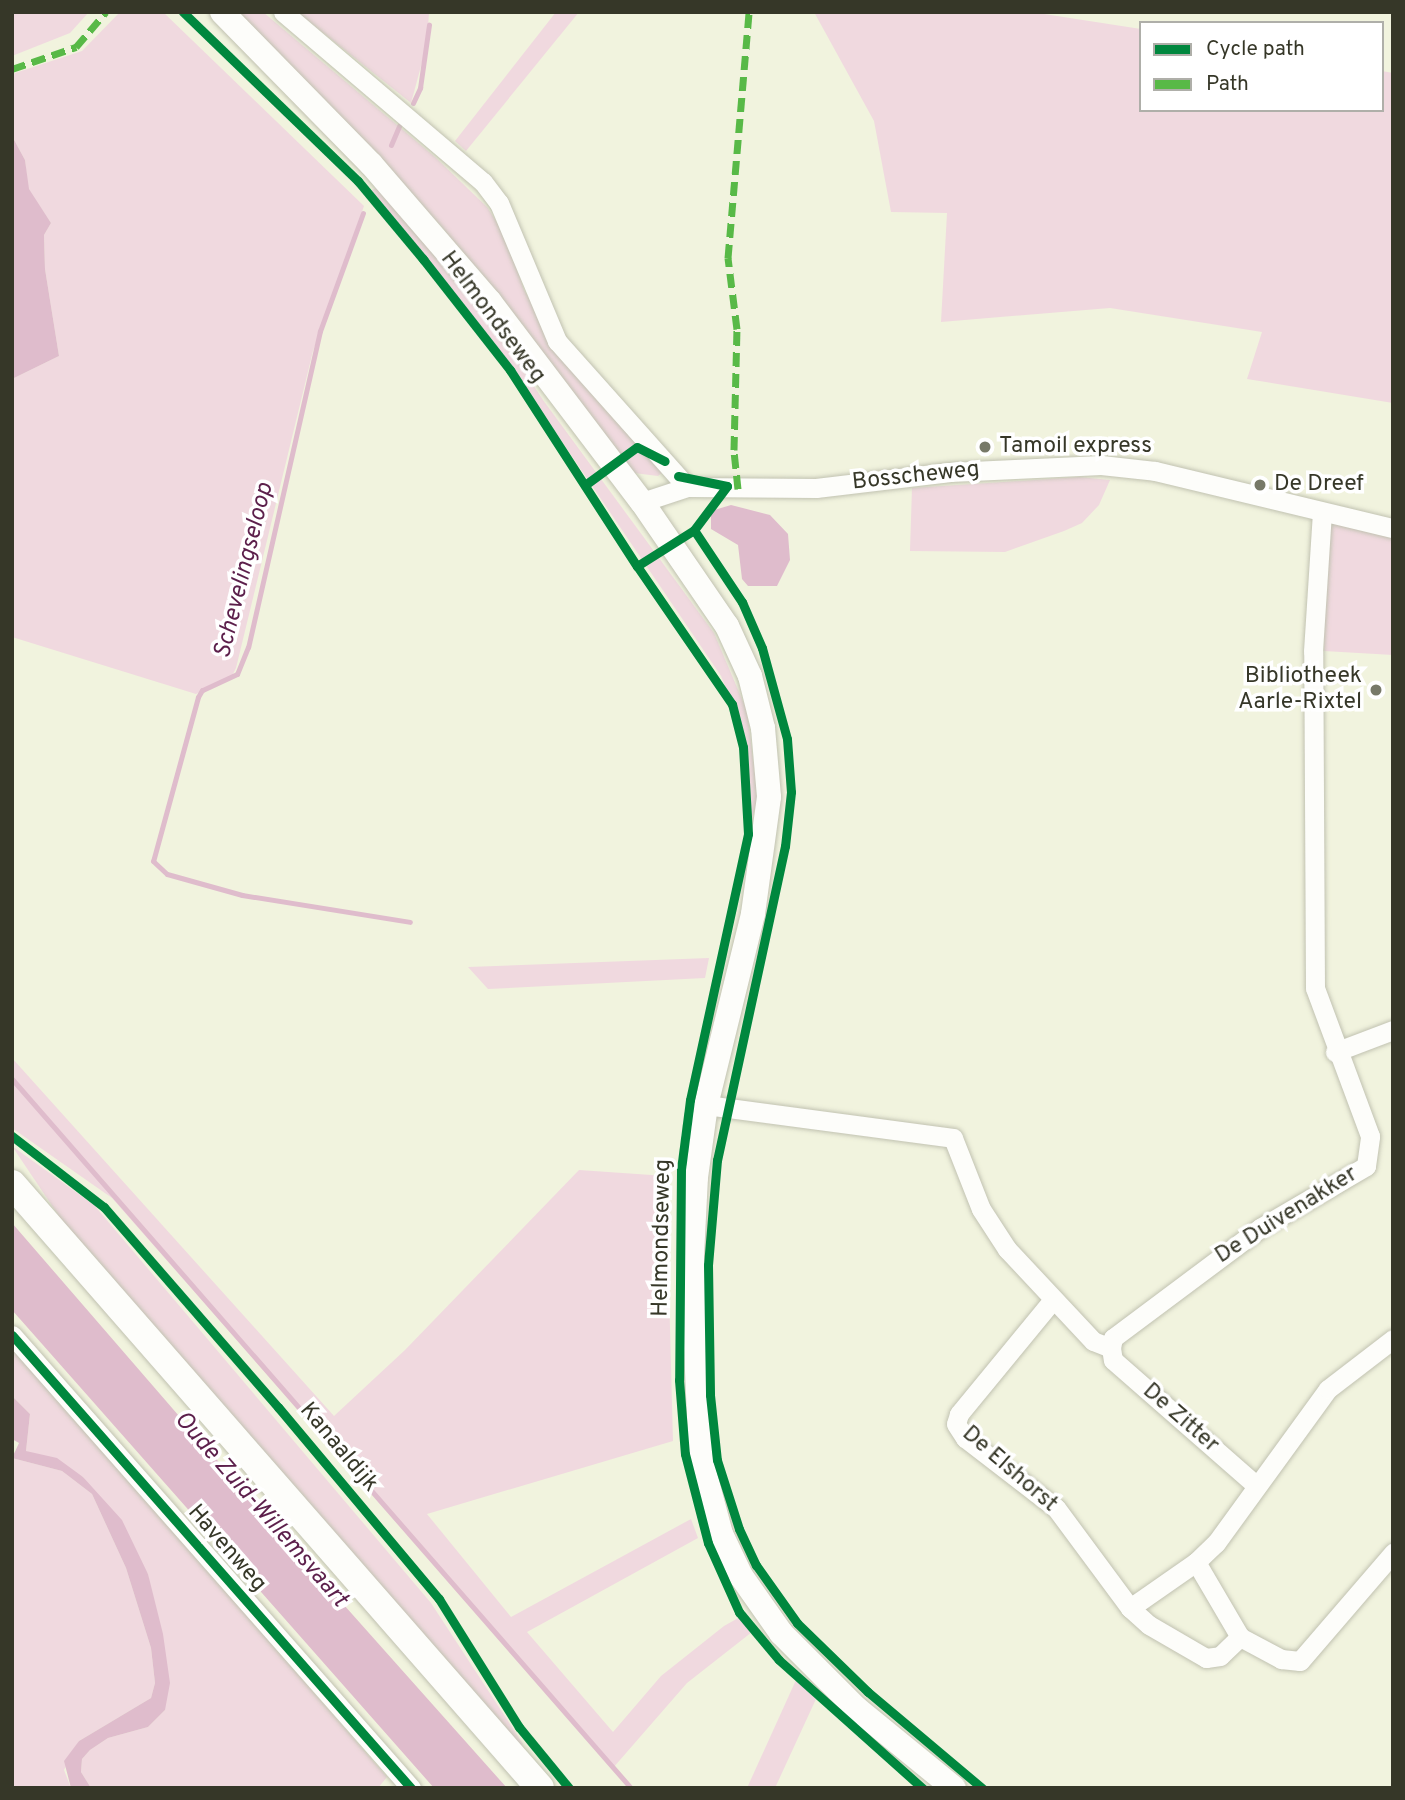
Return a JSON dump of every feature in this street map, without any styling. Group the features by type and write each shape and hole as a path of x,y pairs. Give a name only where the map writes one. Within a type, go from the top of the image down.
{"main road":[{"path":"15,1187 540,1788"}],"street":[{"name":"Helmondseweg","path":"222,12 371,164 482,292 642,502 727,626 750,676 763,728 769,797 765,846 706,1105 692,1256 701,1459 721,1534 741,1576 781,1633 857,1709 954,1788"},
{"name":"Helmondseweg","path":"283,12 483,182 499,202 557,341 687,487"},
{"name":"Bosscheweg","path":"642,502 687,487 816,488 950,472 1101,465 1155,471 1393,528"},
{"name":"De Duivenakker","path":"1111,1348 1113,1338 1260,1228 1366,1166 1370,1136 1335,1052 1315,988 1313,651 1322,513"},
{"path":"1335,1052 1393,1030"},
{"path":"706,1105 953,1138 981,1209 1007,1249 1051,1301 1093,1341 1111,1348"},
{"name":"De Elshorst","path":"1051,1301 959,1414 956,1424 965,1438 1056,1508 1130,1608 1149,1625 1206,1658 1220,1656 1240,1637"},
{"name":"Havenweg","path":"12,1335 411,1788"},
{"path":"1130,1608 1196,1562 1216,1543 1328,1390 1393,1339"},
{"name":"De Zitter","path":"1111,1348 1113,1360 1257,1486"},
{"path":"1196,1562 1240,1637 1281,1659 1300,1661 1393,1553"}],"shaded area":[{"path":"12,12 89,12 70,33 12,56"},
{"path":"120,12 163,12 364,206 313,351 236,668 232,676 196,694 12,637 12,379 59,356 45,269 44,235 51,223 28,189 25,160 12,136 12,74 82,51"},
{"path":"229,12 263,12 435,157 487,207 507,238 524,290 544,324 663,472 658,476 634,473 441,226"},
{"path":"297,12 429,12 427,44 411,103"},
{"path":"556,12 579,12 466,151 455,141"},
{"path":"814,12 1031,12 1139,29 1139,112 1384,112 1384,71 1393,73 1393,403 1247,379 1262,332 1110,308 941,322 947,213 891,212 874,121"},
{"path":"378,187 502,337 543,400 714,633 747,711 758,799 752,819 740,722 721,676 506,359 370,191"},
{"path":"1079,477 1110,480 1099,505 1082,523 1064,531 1005,552 910,551 912,488"},
{"path":"1325,522 1393,537 1393,655 1324,651"},
{"path":"709,958 705,978 488,989 468,967"},
{"path":"12,1058 334,1416 405,1350 579,1170 666,1176 673,1441 427,1514 511,1617 691,1519 698,1538 527,1632 613,1732 661,1676 724,1626 740,1617 752,1632 687,1683 613,1768 112,1198 12,1128"},
{"path":"12,1146 94,1205 431,1603 523,1744 516,1749 77,1243"},
{"path":"12,1345 387,1777 378,1788 91,1788 81,1772 82,1759 90,1750 108,1738 148,1727 165,1710 148,1574 83,1477 26,1451 30,1414 12,1396"},
{"path":"12,1458 62,1471 92,1494 126,1568 151,1648 155,1683 151,1698 79,1741 64,1770 71,1788 12,1788"},
{"path":"796,1680 816,1699 775,1788 747,1788"}],"water":[{"path":"12,136 25,160 29,189 51,223 44,235 45,269 59,356 12,379"},
{"path":"731,505 770,515 788,534 790,560 777,586 748,586 742,579 738,545 711,529 711,511"},
{"name":"Oude Zuid-Willemsvaart","path":"12,1223 295,1550 507,1788 434,1788 12,1310"},
{"path":"12,1396 30,1414 26,1451 57,1458 83,1477 122,1520 148,1574 163,1634 170,1683 165,1710 148,1727 108,1738 90,1750 82,1759 81,1772 91,1788 71,1788 64,1761 79,1741 151,1698 155,1683 151,1648 126,1568 92,1494 62,1471 12,1458 19,1443 12,1439"}],"waterway":[{"name":"Schevelingseloop","path":"413,103 420,88 429,25"},
{"name":"Schevelingseloop","path":"391,145 399,126"},
{"name":"Schevelingseloop","path":"363,213 320,331 248,647 237,674 202,690 198,697 153,861 167,874 242,895 410,922"},
{"path":"12,1079 631,1788"}],"marked path":[{"path":"12,69 76,47 106,12"},
{"path":"738,489 734,450 737,329 728,258 749,12"}],"cycle path":[{"path":"183,12 358,181 423,259 510,370 637,566 732,704 743,747 748,834 690,1100 681,1169 679,1380 685,1454 708,1543 739,1612 779,1660 922,1788"},
{"path":"585,485 637,447 665,461"},
{"path":"637,566 694,530 727,486 678,476"},
{"path":"694,530 742,602 762,648 787,739 791,792 785,846 717,1160 708,1265 710,1395 717,1460 739,1529 756,1565 797,1623 868,1692 982,1788"},
{"name":"Kanaaldijk","path":"12,1136 104,1207 278,1407 439,1599 519,1727 569,1788"},
{"path":"12,1335 411,1788"}],"place":[{"name":"Tamoil express","path":"985,447"},
{"name":"De Dreef","path":"1260,485"},
{"name":"Bibliotheek Aarle-Rixtel","path":"1376,690"}]}
